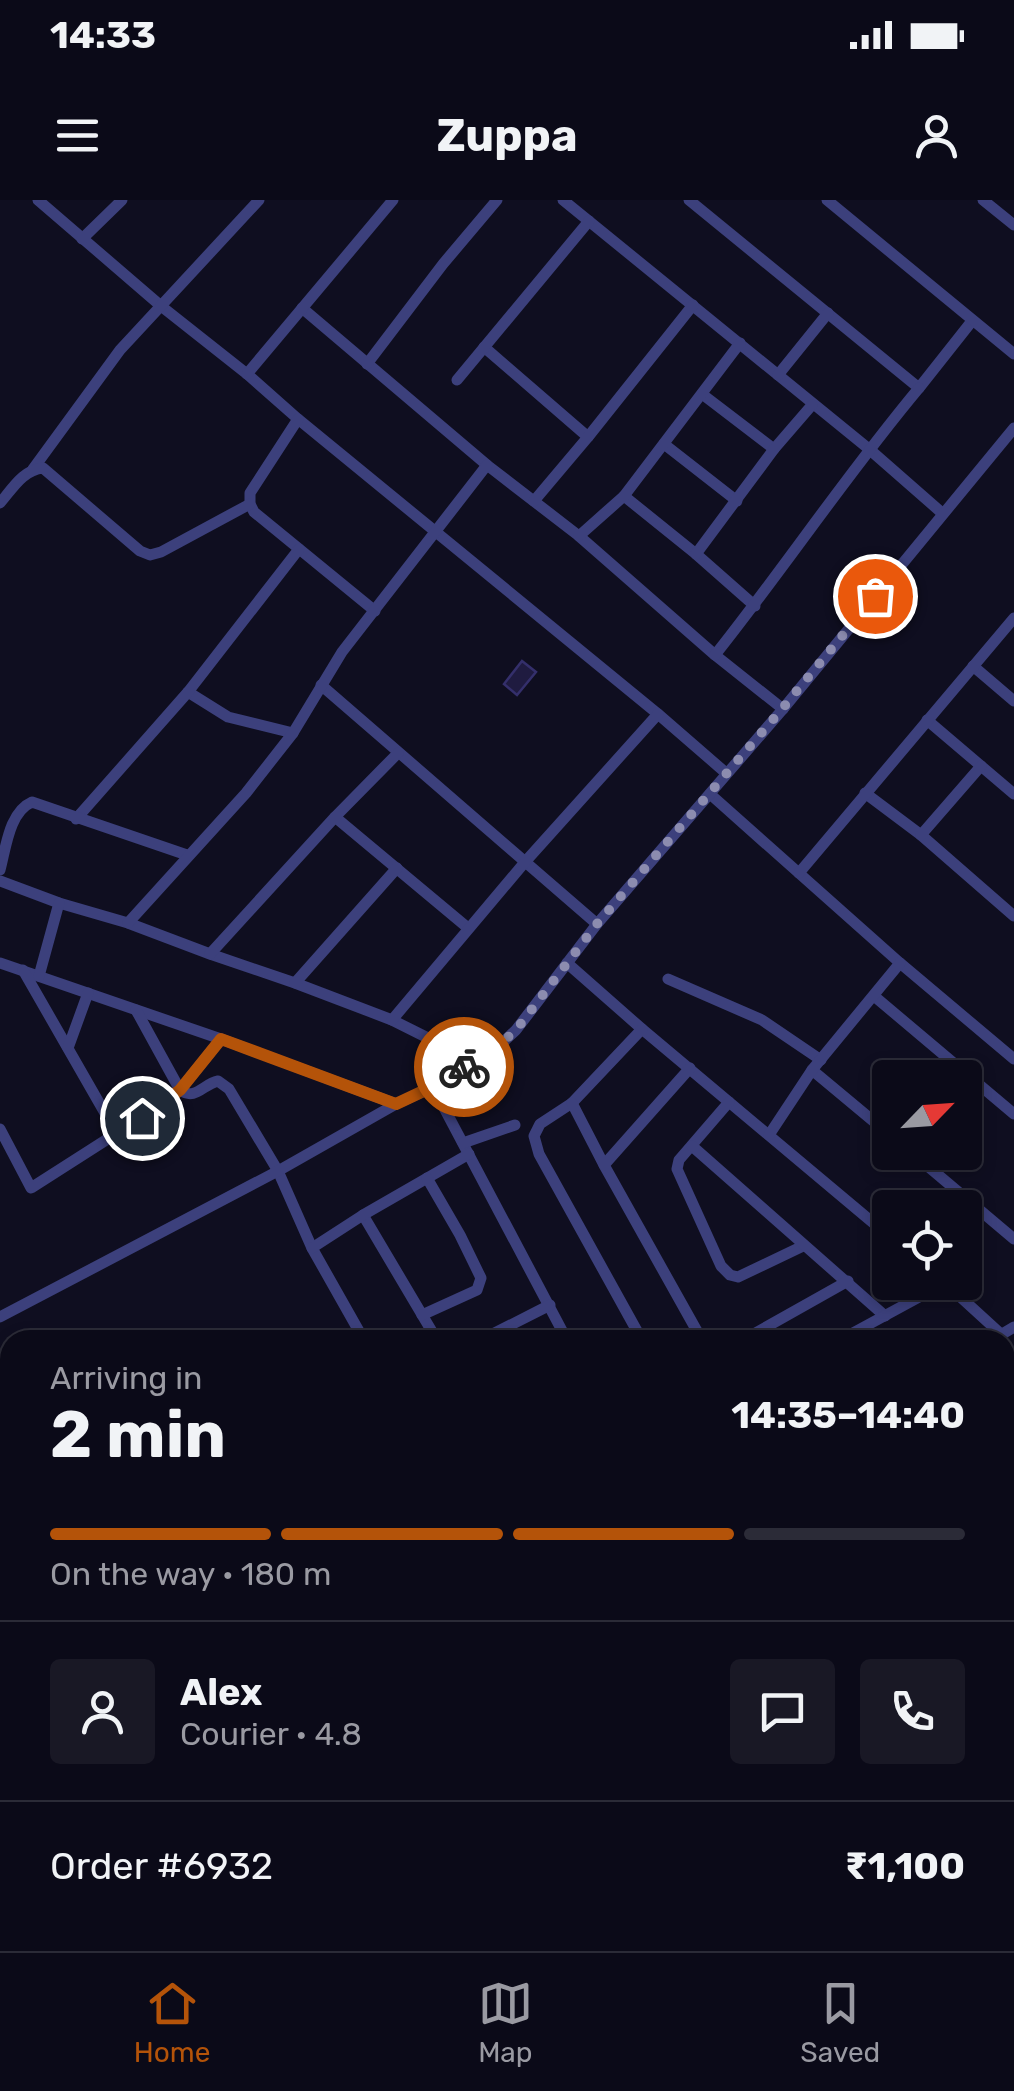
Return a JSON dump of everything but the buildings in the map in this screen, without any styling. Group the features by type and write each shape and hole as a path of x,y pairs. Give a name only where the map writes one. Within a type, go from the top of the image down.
{"street":[{"path":"38,200 726,773"},
{"path":"82,239 122,200"},
{"path":"33,469 101,373 259,200"},
{"path":"247,374 393,200"},
{"path":"367,364 443,264 498,200"},
{"path":"564,200 942,513"},
{"path":"689,200 919,388"},
{"path":"827,200 1014,354"},
{"path":"983,200 1014,225"},
{"path":"457,380 589,221"},
{"path":"534,501 693,305"},
{"path":"302,308 782,709"},
{"path":"778,375 828,313"},
{"path":"715,654 868,449 972,321"},
{"path":"579,536 624,496 740,343"},
{"path":"484,346 588,437"},
{"path":"702,394 774,449"},
{"path":"696,554 812,404"},
{"path":"298,419 250,493 250,504 254,512 376,611"},
{"path":"0,1317 278,1172 498,1046 516,1030 597,924 782,709 942,513 1011,437"},
{"path":"664,444 737,501"},
{"path":"128,922 246,793 294,732 342,652 487,465"},
{"path":"0,503 24,474 44,468 140,551 150,555 250,504"},
{"path":"624,496 754,606"},
{"path":"76,819 188,692 299,549"},
{"path":"799,873 1014,618"},
{"path":"973,666 1014,701"},
{"path":"321,685 597,924"},
{"path":"188,692 228,717 294,732"},
{"path":"392,1020 524,862 658,714"},
{"path":"927,720 1014,794"},
{"path":"210,954 398,753"},
{"path":"921,835 981,766"},
{"path":"865,793 921,835 1014,916"},
{"path":"710,794 900,963 1011,1052"},
{"path":"0,870 16,814 32,802 188,855"},
{"path":"335,817 468,928"},
{"path":"295,983 397,868"},
{"path":"0,881 128,922 392,1020 450,1049 482,1056"},
{"path":"39,976 59,903"},
{"path":"567,962 872,1222"},
{"path":"769,1135 816,1065 900,963"},
{"path":"1,964 396,1104"},
{"path":"23,970 118,1134"},
{"path":"668,979 762,1020 872,1118"},
{"path":"68,1048 88,993"},
{"path":"874,996 1014,1114"},
{"path":"136,1010 180,1090 193,1094 211,1082 223,1082 278,1172 312,1248 358,1330"},
{"path":"637,1330 540,1154 534,1136 540,1124 572,1103 642,1028"},
{"path":"0,1129 31,1188 167,1101 221,1039"},
{"path":"604,1165 690,1068"},
{"path":"432,1087 562,1330"},
{"path":"730,1102 676,1169 722,1266 738,1277 803,1246"},
{"path":"572,1103 696,1330"},
{"path":"312,1248 427,1178 466,1148 516,1125"},
{"path":"692,1146 885,1316"},
{"path":"933,1170 1014,1238"},
{"path":"422,1315 477,1290 481,1278 427,1178"},
{"path":"363,1215 430,1330"},
{"path":"761,1330 848,1281"},
{"path":"859,1330 914,1300"},
{"path":"961,1300 990,1330"},
{"path":"501,1330 550,1305"}],"way so far":[{"path":"464,1067 516,1030 597,924 875,596"}],"route":[{"path":"142,1118 180,1090 221,1039 396,1104 464,1067"}]}
